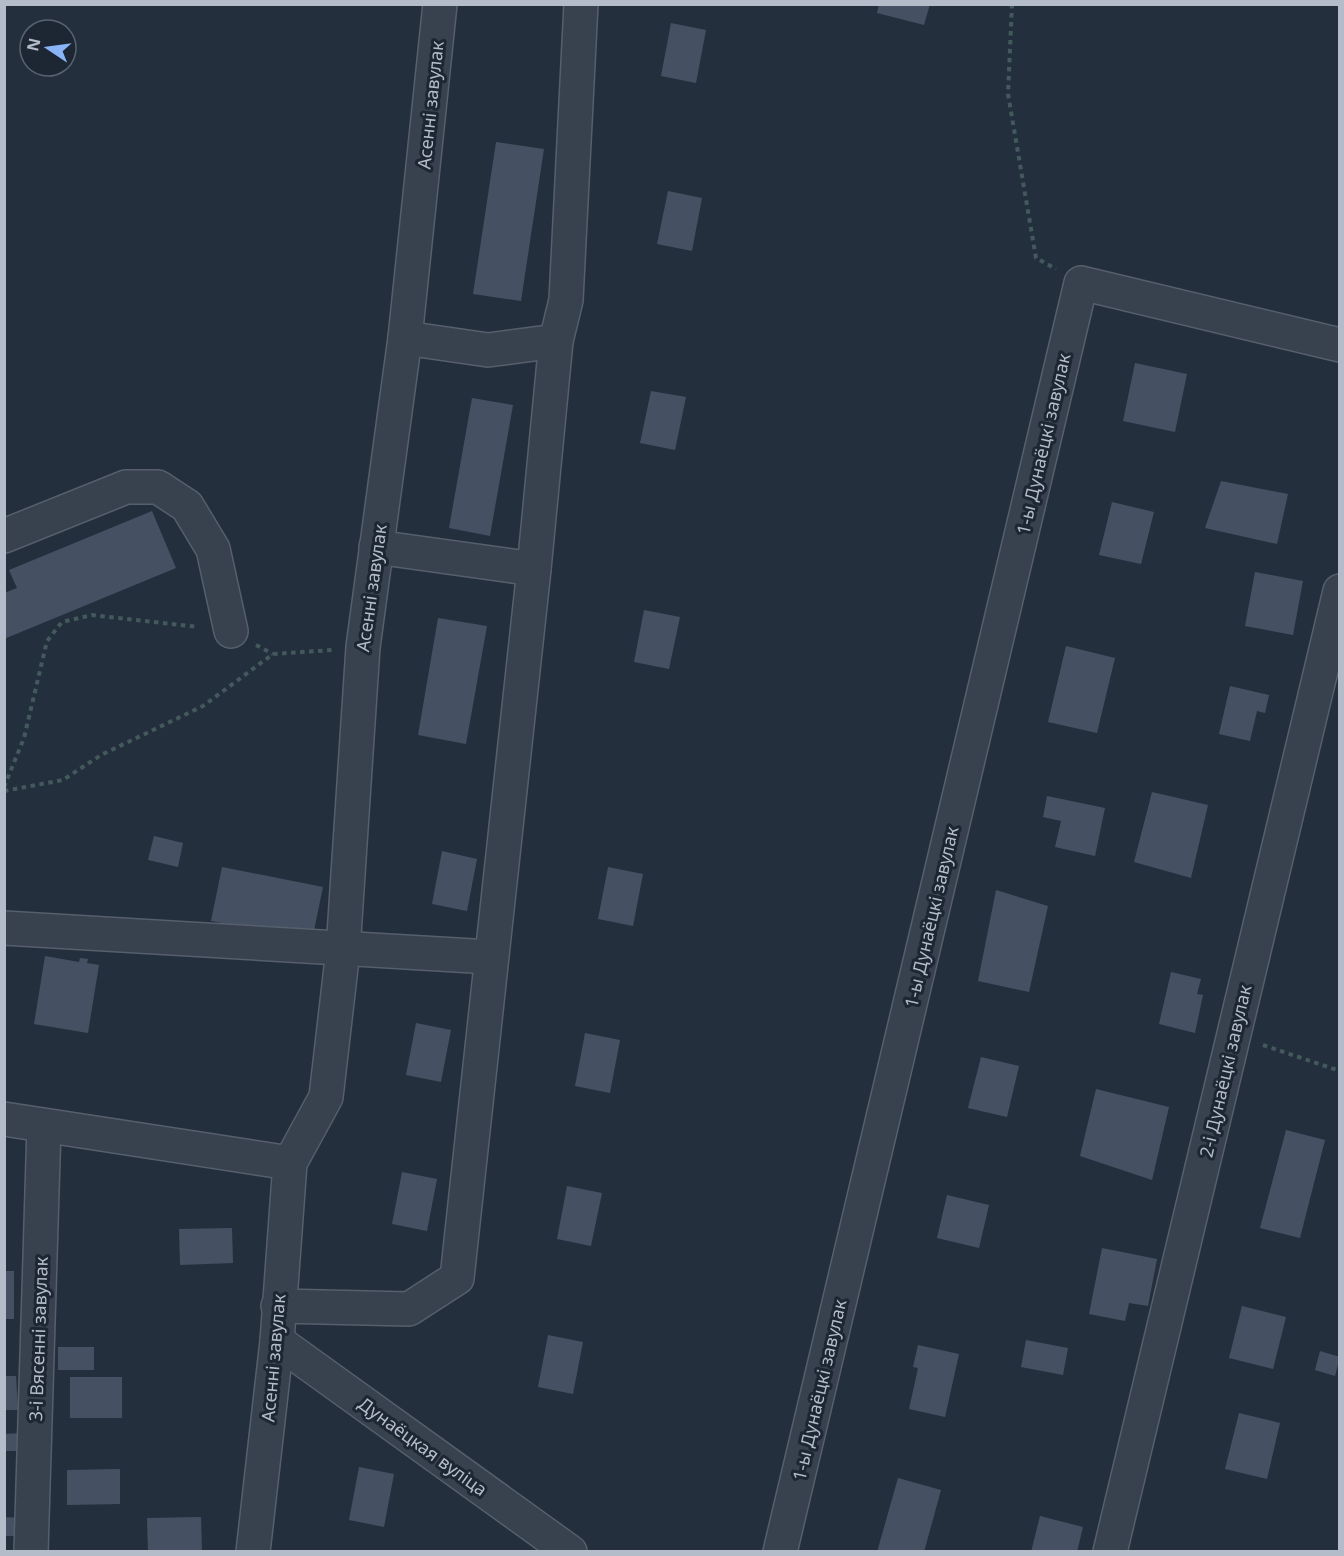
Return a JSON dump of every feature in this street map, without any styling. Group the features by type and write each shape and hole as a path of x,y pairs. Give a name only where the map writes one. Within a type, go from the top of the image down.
{"street":[{"name":"Асенні завулак","path":"253,1551 277,1341 290,1163 326,1097 343,950 363,647 405,338 440,4"},
{"path":"278,1306 409,1309 457,1278 490,957 534,569 556,341 566,300 581,4"},
{"path":"1082,283 1340,345"},
{"name":"1-ы Дунаёцкі завулак","path":"780,1551 1082,283"},
{"path":"405,338 488,350 556,341"},
{"path":"4,536 126,486 158,487 187,506 213,549 231,631"},
{"path":"376,547 534,569"},
{"name":"2-і Дунаёцкі завулак","path":"1110,1551 1340,591"},
{"path":"4,928 490,957"},
{"path":"4,1119 290,1163"},
{"name":"3-і Вясенні завулак","path":"31,1551 44,1126"},
{"name":"Дунаёцкая вуліца","path":"277,1341 570,1551"}],"path":[{"path":"1012,4 1008,94 1036,258 1082,283"},
{"path":"4,789 24,738 47,641 62,622 92,615 231,631 273,654"},
{"path":"4,789 63,780 101,755 203,706 273,654 363,647"},
{"path":"1234,1035 1340,1071"}],"building":[{"path":"879,4 930,4 924,25 877,13"},
{"path":"671,23 706,30 696,83 661,76"},
{"path":"496,142 544,149 521,301 473,294"},
{"path":"668,191 702,198 692,251 657,244"},
{"path":"1135,363 1187,374 1175,432 1123,421"},
{"path":"651,391 686,397 675,450 640,443"},
{"path":"472,398 513,405 490,536 449,528"},
{"path":"1221,481 1288,494 1277,544 1205,528"},
{"path":"1112,502 1154,512 1141,564 1099,555"},
{"path":"152,511 176,568 4,639 4,593 17,588 9,570"},
{"path":"1255,572 1303,581 1293,635 1245,626"},
{"path":"644,610 680,617 669,669 634,662"},
{"path":"438,618 487,626 466,744 418,735"},
{"path":"1066,646 1115,658 1097,733 1048,722"},
{"path":"1230,686 1269,695 1265,713 1257,711 1250,741 1219,734"},
{"path":"1152,792 1208,805 1191,878 1134,862"},
{"path":"1047,796 1105,808 1095,856 1055,847 1061,821 1043,817"},
{"path":"154,836 183,843 178,867 148,860"},
{"path":"442,851 477,859 467,911 432,904"},
{"path":"222,867 323,887 312,940 211,921"},
{"path":"608,867 643,874 633,926 598,919"},
{"path":"996,890 1048,906 1029,992 978,981"},
{"path":"45,956 79,962 80,958 88,959 87,963 99,965 88,1033 34,1024"},
{"path":"1171,972 1201,979 1197,994 1203,995 1195,1033 1159,1024"},
{"path":"416,1023 451,1030 441,1082 406,1075"},
{"path":"585,1033 620,1040 610,1093 575,1086"},
{"path":"981,1057 1019,1066 1007,1117 968,1108"},
{"path":"1096,1089 1169,1107 1152,1180 1080,1156"},
{"path":"1286,1130 1325,1140 1300,1238 1260,1228"},
{"path":"402,1172 437,1179 427,1231 392,1224"},
{"path":"567,1186 602,1193 591,1246 557,1239"},
{"path":"947,1195 989,1205 979,1248 937,1238"},
{"path":"232,1228 233,1263 180,1265 179,1229"},
{"path":"1102,1248 1157,1259 1148,1306 1129,1303 1125,1321 1089,1314"},
{"path":"4,1271 14,1271 14,1319 4,1319"},
{"path":"1242,1306 1286,1317 1273,1369 1229,1358"},
{"path":"548,1335 583,1342 573,1394 538,1387"},
{"path":"1026,1340 1068,1348 1063,1375 1021,1367"},
{"path":"918,1345 959,1354 945,1417 909,1409 918,1368 913,1367"},
{"path":"58,1347 94,1347 94,1370 58,1370"},
{"path":"1320,1351 1340,1357 1335,1376 1315,1370"},
{"path":"4,1376 16,1376 18,1410 4,1410"},
{"path":"70,1377 122,1377 122,1418 70,1418"},
{"path":"1239,1413 1280,1423 1267,1479 1225,1469"},
{"path":"23,1433 23,1451 4,1451 4,1434"},
{"path":"359,1467 394,1474 384,1527 349,1520"},
{"path":"120,1469 120,1504 67,1505 67,1470"},
{"path":"898,1478 941,1490 924,1552 877,1552"},
{"path":"1040,1516 1083,1527 1077,1552 1031,1552"},
{"path":"4,1517 22,1518 21,1536 4,1536"},
{"path":"201,1517 202,1552 148,1552 147,1518"}]}
